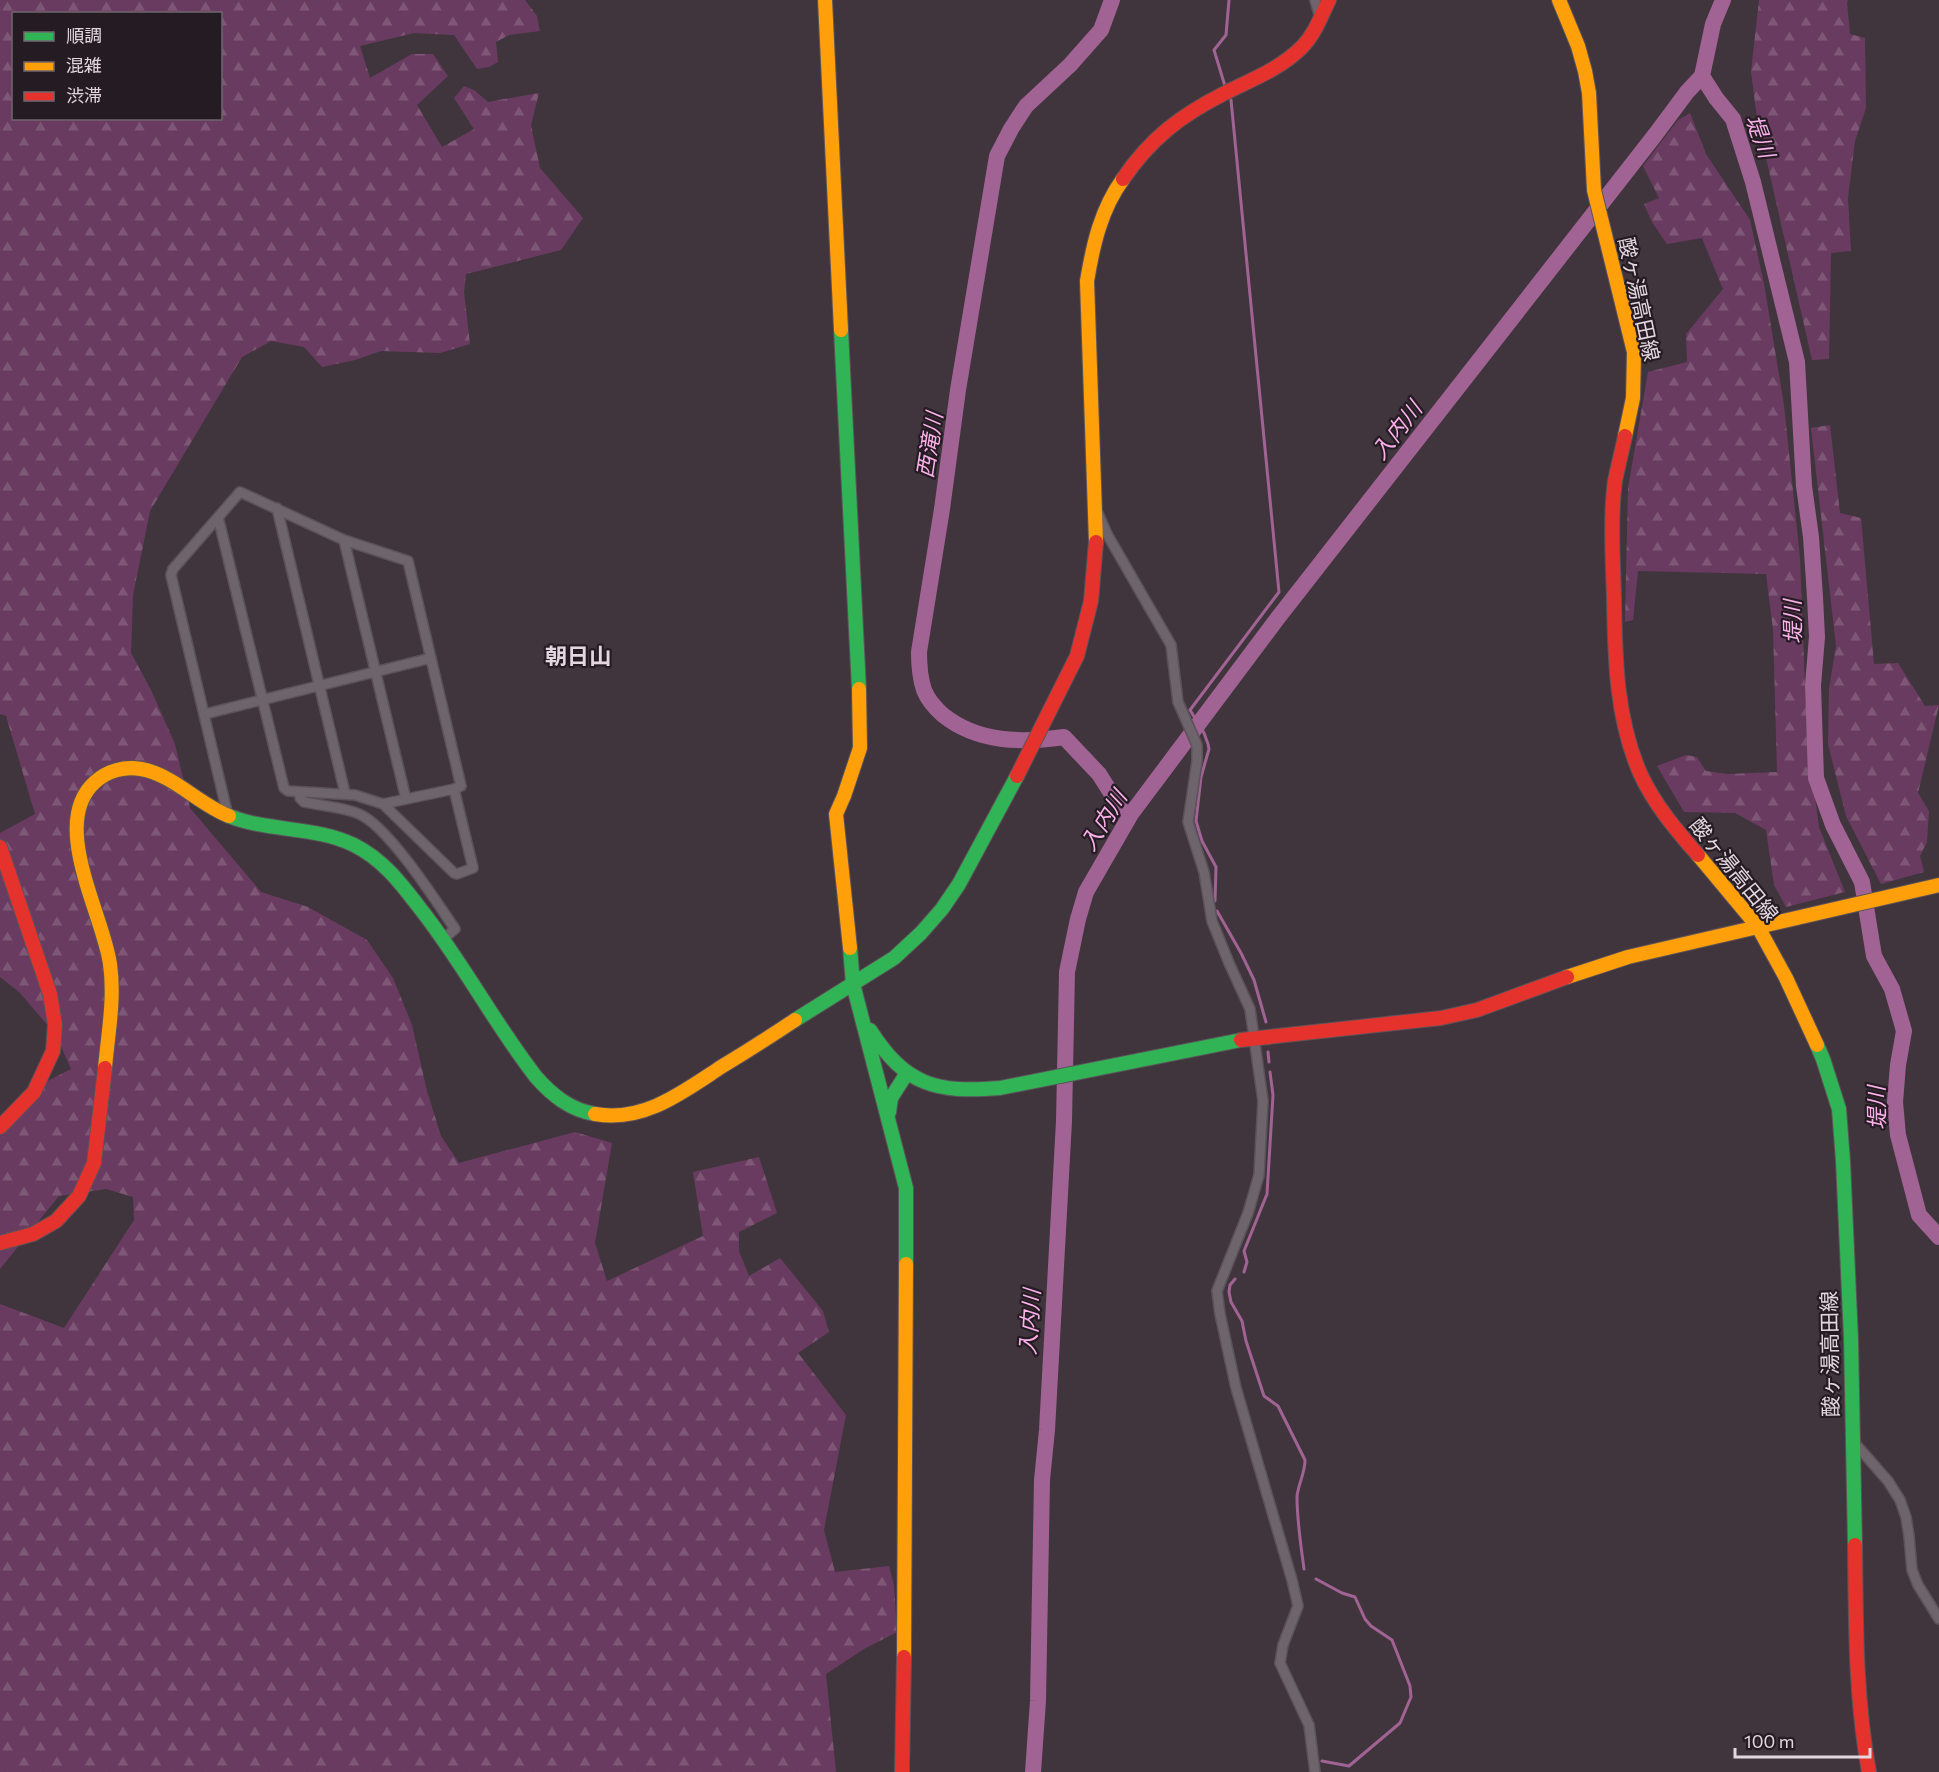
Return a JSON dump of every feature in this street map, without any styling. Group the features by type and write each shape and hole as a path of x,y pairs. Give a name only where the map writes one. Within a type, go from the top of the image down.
{"street":[{"path":"825,0 860,715 860,748 836,814 836,821 853,984 906,1188 906,1487 902,1772"},
{"path":"1315,0 1321,19"},
{"path":"0,1243 33,1233 56,1221 79,1196 94,1163 112,1001 111,976 107,950 77,835 77,816 84,795 93,783 104,775 123,769 142,770 170,782 202,803 228,816 274,828 327,835 345,840 378,858 392,872 443,939 545,1088 572,1107 604,1116 626,1116 668,1101 894,958 921,933 942,909 958,884 1029,753 1077,656 1085,628 1096,540 1088,281 1098,224 1126,172 1148,146 1192,111 1269,71 1290,57 1303,46 1321,19 1329,0"},
{"name":"酸ヶ湯高田線","path":"1559,0 1578,46 1585,71 1589,93 1594,190 1634,352 1634,399 1623,440 1614,493 1615,669 1631,748 1641,775 1668,820 1758,927 1786,978 1822,1059 1839,1109 1851,1339 1857,1680 1862,1733 1869,1772"},
{"path":"228,816 171,572 240,492 344,540 408,561 461,786 383,804"},
{"path":"277,508 345,793"},
{"path":"1096,510 1107,534 1171,645 1178,702 1197,745 1197,761 1188,822 1204,872 1212,921 1250,1009 1263,1101 1259,1174 1248,1213 1217,1291 1236,1388 1298,1605 1283,1645 1280,1663 1309,1725 1315,1772"},
{"path":"218,517 284,788 288,791 299,792 345,793 362,796 383,804 457,874 473,868 454,789"},
{"path":"344,540 406,799"},
{"path":"205,714 431,658"},
{"path":"299,792 304,802 351,811 360,814 375,825 407,862 455,929 443,939"},
{"path":"0,847 50,994 55,1025 53,1051 34,1092 0,1126"},
{"path":"861,1013 886,1055 906,1073 937,1087 972,1091 1052,1078 1228,1041 1441,1018 1477,1010 1594,967 1628,957 1939,885"},
{"path":"888,1117 891,1098 906,1073"},
{"path":"1852,1440 1888,1480 1900,1500 1906,1517 1912,1570 1918,1585 1939,1619"}],"green space":[{"path":"0,0 525,0 537,16 540,31 509,35 496,42 498,62 489,67 477,69 454,35 414,33 360,46 370,78 412,54 433,54 448,76 417,105 442,147 474,129 454,98 464,86 474,90 488,102 539,93 531,125 540,168 583,218 561,250 466,274 464,292 470,344 440,353 381,351 355,360 322,367 304,347 271,341 242,357 150,511 133,595 131,653 151,690 175,744 190,808 261,892 308,907 367,940 393,978 412,1025 427,1091 441,1136 459,1163 575,1132 612,1143 595,1243 607,1281 703,1236 693,1172 759,1157 777,1213 739,1232 739,1251 749,1276 780,1258 823,1311 829,1332 798,1353 846,1415 824,1530 835,1572 889,1566 894,1585 897,1632 864,1649 826,1674 836,1772 0,1772 0,1304 64,1328 134,1220 133,1197 106,1189 59,1196 0,1269 0,1119 44,1083 71,1069 56,1035 19,992 0,977 0,833 35,814 6,716 0,714"},
{"path":"1759,0 1848,0 1850,34 1865,38 1866,108 1855,141 1848,198 1851,251 1831,253 1829,359 1812,360 1757,118 1751,72"},
{"path":"1690,113 1706,154 1750,220 1764,284 1784,405 1800,558 1807,739 1819,827 1845,892 1786,907 1774,885 1766,830 1735,813 1684,812 1657,766 1686,755 1697,757 1706,771 1728,774 1777,772 1773,630 1766,574 1638,571 1633,620 1625,622 1628,488 1648,372 1687,362 1686,334 1723,289 1702,238 1667,244 1652,222 1644,204 1659,198 1643,166 1678,120"},
{"path":"1830,425 1840,513 1861,518 1874,664 1898,663 1925,706 1939,705 1918,793 1929,811 1927,842 1920,856 1924,872 1881,884 1846,816 1828,744 1829,689 1836,646 1811,428"}],"waterway":[{"name":"西滝川","path":"1112,0 1101,30 1070,65 1026,106 997,156 958,390 919,652 924,690 932,704 943,715 971,731 1001,739 1032,740 1064,737 1099,774 1120,807"},
{"path":"1225,86 1214,50 1226,35 1229,0"},
{"name":"堤川","path":"1723,0 1713,24 1702,76 1733,119 1753,182 1797,362 1804,486 1811,537 1817,637 1813,685 1816,778 1833,825 1862,882 1874,956 1892,989 1904,1031 1895,1102 1898,1135 1919,1215 1939,1237"},
{"name":"入内川","path":"1033,1772 1038,1701 1042,1480 1047,1430 1064,1121 1067,972 1086,892 1131,814 1277,619 1687,92 1702,76"},
{"path":"1215,901 1216,867 1202,841 1196,821 1201,777 1209,749 1204,733 1190,710 1279,592 1231,100"},
{"path":"1217,911 1254,980 1266,1022"},
{"path":"1268,1052 1269,1062"},
{"path":"1244,1272 1247,1262 1244,1251 1267,1194 1273,1095 1270,1072"},
{"path":"1235,1279 1230,1285 1231,1302 1242,1321 1264,1396 1278,1406 1305,1460 1297,1497 1304,1569"},
{"path":"1316,1579 1342,1593 1355,1597 1365,1619 1371,1626 1392,1640 1410,1686 1411,1697 1400,1723 1349,1766 1322,1761"}],"traffic: fast":[{"path":"841,330 859,689"},
{"path":"795,1020 894,958 921,933 942,909 959,884 1017,776"},
{"path":"229,816 260,825 339,839 354,845 382,864 435,928 536,1077 562,1101 577,1109 595,1114"},
{"path":"850,948 853,984 906,1188 906,1264"},
{"path":"870,1030 883,1049 910,1074 924,1082 958,1089 1000,1088 1241,1040"},
{"path":"1817,1045 1839,1109 1843,1161 1851,1339 1855,1545"},
{"path":"889,1112 891,1098 907,1073"}],"traffic: slow":[{"path":"825,0 841,330"},
{"path":"1559,0 1578,46 1585,71 1589,93 1594,190 1634,352 1633,398 1625,436"},
{"path":"1096,542 1087,281 1099,228 1109,203 1123,179"},
{"path":"850,948 836,814 860,748 859,689"},
{"path":"105,1068 111,1003 110,964 83,870 78,844 77,821 82,800 95,782 105,775 116,770 135,768 164,777 229,816"},
{"path":"1698,855 1758,927 1786,978 1817,1045"},
{"path":"1567,977 1628,957 1939,885"},
{"path":"595,1114 613,1116 630,1114 662,1103 795,1020"},
{"path":"904,1657 906,1264"}],"traffic: jam":[{"path":"1123,179 1155,140 1180,120 1207,102 1274,68 1293,55 1311,36 1329,0"},
{"path":"1625,436 1615,481 1612,524 1615,643 1621,709 1640,773 1666,816 1698,855"},
{"path":"1017,776 1077,656 1091,601 1096,542"},
{"path":"0,847 50,994 55,1025 53,1051 34,1092 0,1127"},
{"path":"1241,1040 1441,1018 1477,1010 1567,977"},
{"path":"0,1243 33,1234 56,1221 79,1196 94,1163 105,1068"},
{"path":"1855,1545 1859,1687 1869,1772"},
{"path":"902,1772 904,1657"}],"district":[{"name":"朝日山","path":"578,655"}]}
